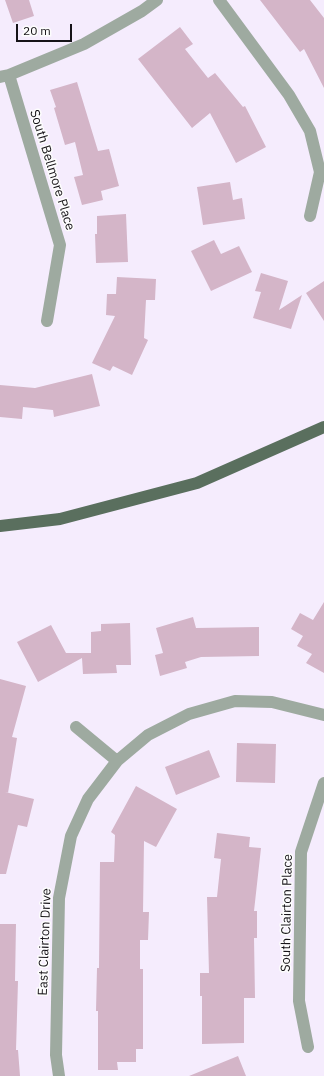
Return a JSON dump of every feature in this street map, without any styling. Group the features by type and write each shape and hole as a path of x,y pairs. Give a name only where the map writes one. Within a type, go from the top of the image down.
{"main road":[{"path":"0,526 60,519 197,483 324,427"}],"street":[{"path":"4,76 84,44 142,11 157,0"},
{"path":"219,0 289,96 310,131 320,172 310,216"},
{"name":"South Bellmore Place","path":"4,76 60,245 48,321"},
{"name":"East Clairton Drive","path":"59,1076 56,1055 59,898 71,836 88,799 117,761 148,735 189,714 235,701 272,702 324,715"},
{"path":"76,727 117,761"},
{"name":"South Clairton Place","path":"308,1047 300,1001 301,852 324,783"}],"building":[{"path":"5,0 29,0 34,16 13,23"},
{"path":"260,0 310,0 324,18 324,88 304,49 300,52"},
{"path":"180,27 193,44 185,49 208,78 215,73 243,107 245,106 266,147 236,163 210,113 192,128 138,59"},
{"path":"77,82 98,151 109,149 119,186 101,191 103,200 82,205 74,177 83,175 75,142 65,145 54,108 56,107 50,90"},
{"path":"230,182 233,200 242,198 245,219 203,225 197,187"},
{"path":"126,214 128,262 96,263 95,234 97,234 97,216"},
{"path":"214,240 221,254 239,246 252,272 211,291 191,251"},
{"path":"261,273 288,281 279,310 302,295 291,329 253,318 261,292 255,291"},
{"path":"117,277 156,279 155,300 146,300 144,338 148,340 132,375 113,366 110,371 92,363 115,316 106,315 107,294 116,294"},
{"path":"324,281 324,321 306,293"},
{"path":"92,374 100,406 54,417 53,410 23,407 22,419 0,417 0,385 35,388"},
{"path":"324,602 324,673 306,663 312,654 297,646 303,636 291,629 300,613 313,620"},
{"path":"193,617 196,628 259,627 259,656 201,657 185,662 187,668 160,676 155,655 163,653 156,628"},
{"path":"130,623 131,665 116,665 117,673 83,674 82,658 38,682 17,642 51,625 66,653 91,653 91,632 101,631 101,624"},
{"path":"0,679 26,686 12,737 17,738 8,793 34,799 27,827 18,825 6,874 0,874"},
{"path":"237,743 276,744 275,783 236,782"},
{"path":"209,750 220,777 176,795 165,767"},
{"path":"136,786 177,809 156,847 144,841 143,912 149,912 148,940 140,940 140,969 143,969 143,1049 136,1049 136,1062 117,1062 118,1070 98,1070 98,1011 96,1011 97,968 99,968 100,862 114,862 115,835 111,832"},
{"path":"217,833 250,837 249,847 261,848 254,911 257,911 257,938 254,938 255,998 244,998 244,1043 202,1044 202,996 200,996 200,973 209,973 207,897 217,897 221,859 214,858"},
{"path":"0,924 16,924 15,981 18,981 16,1050 18,1050 20,1076 0,1076"},
{"path":"238,1056 246,1076 189,1076"}]}
